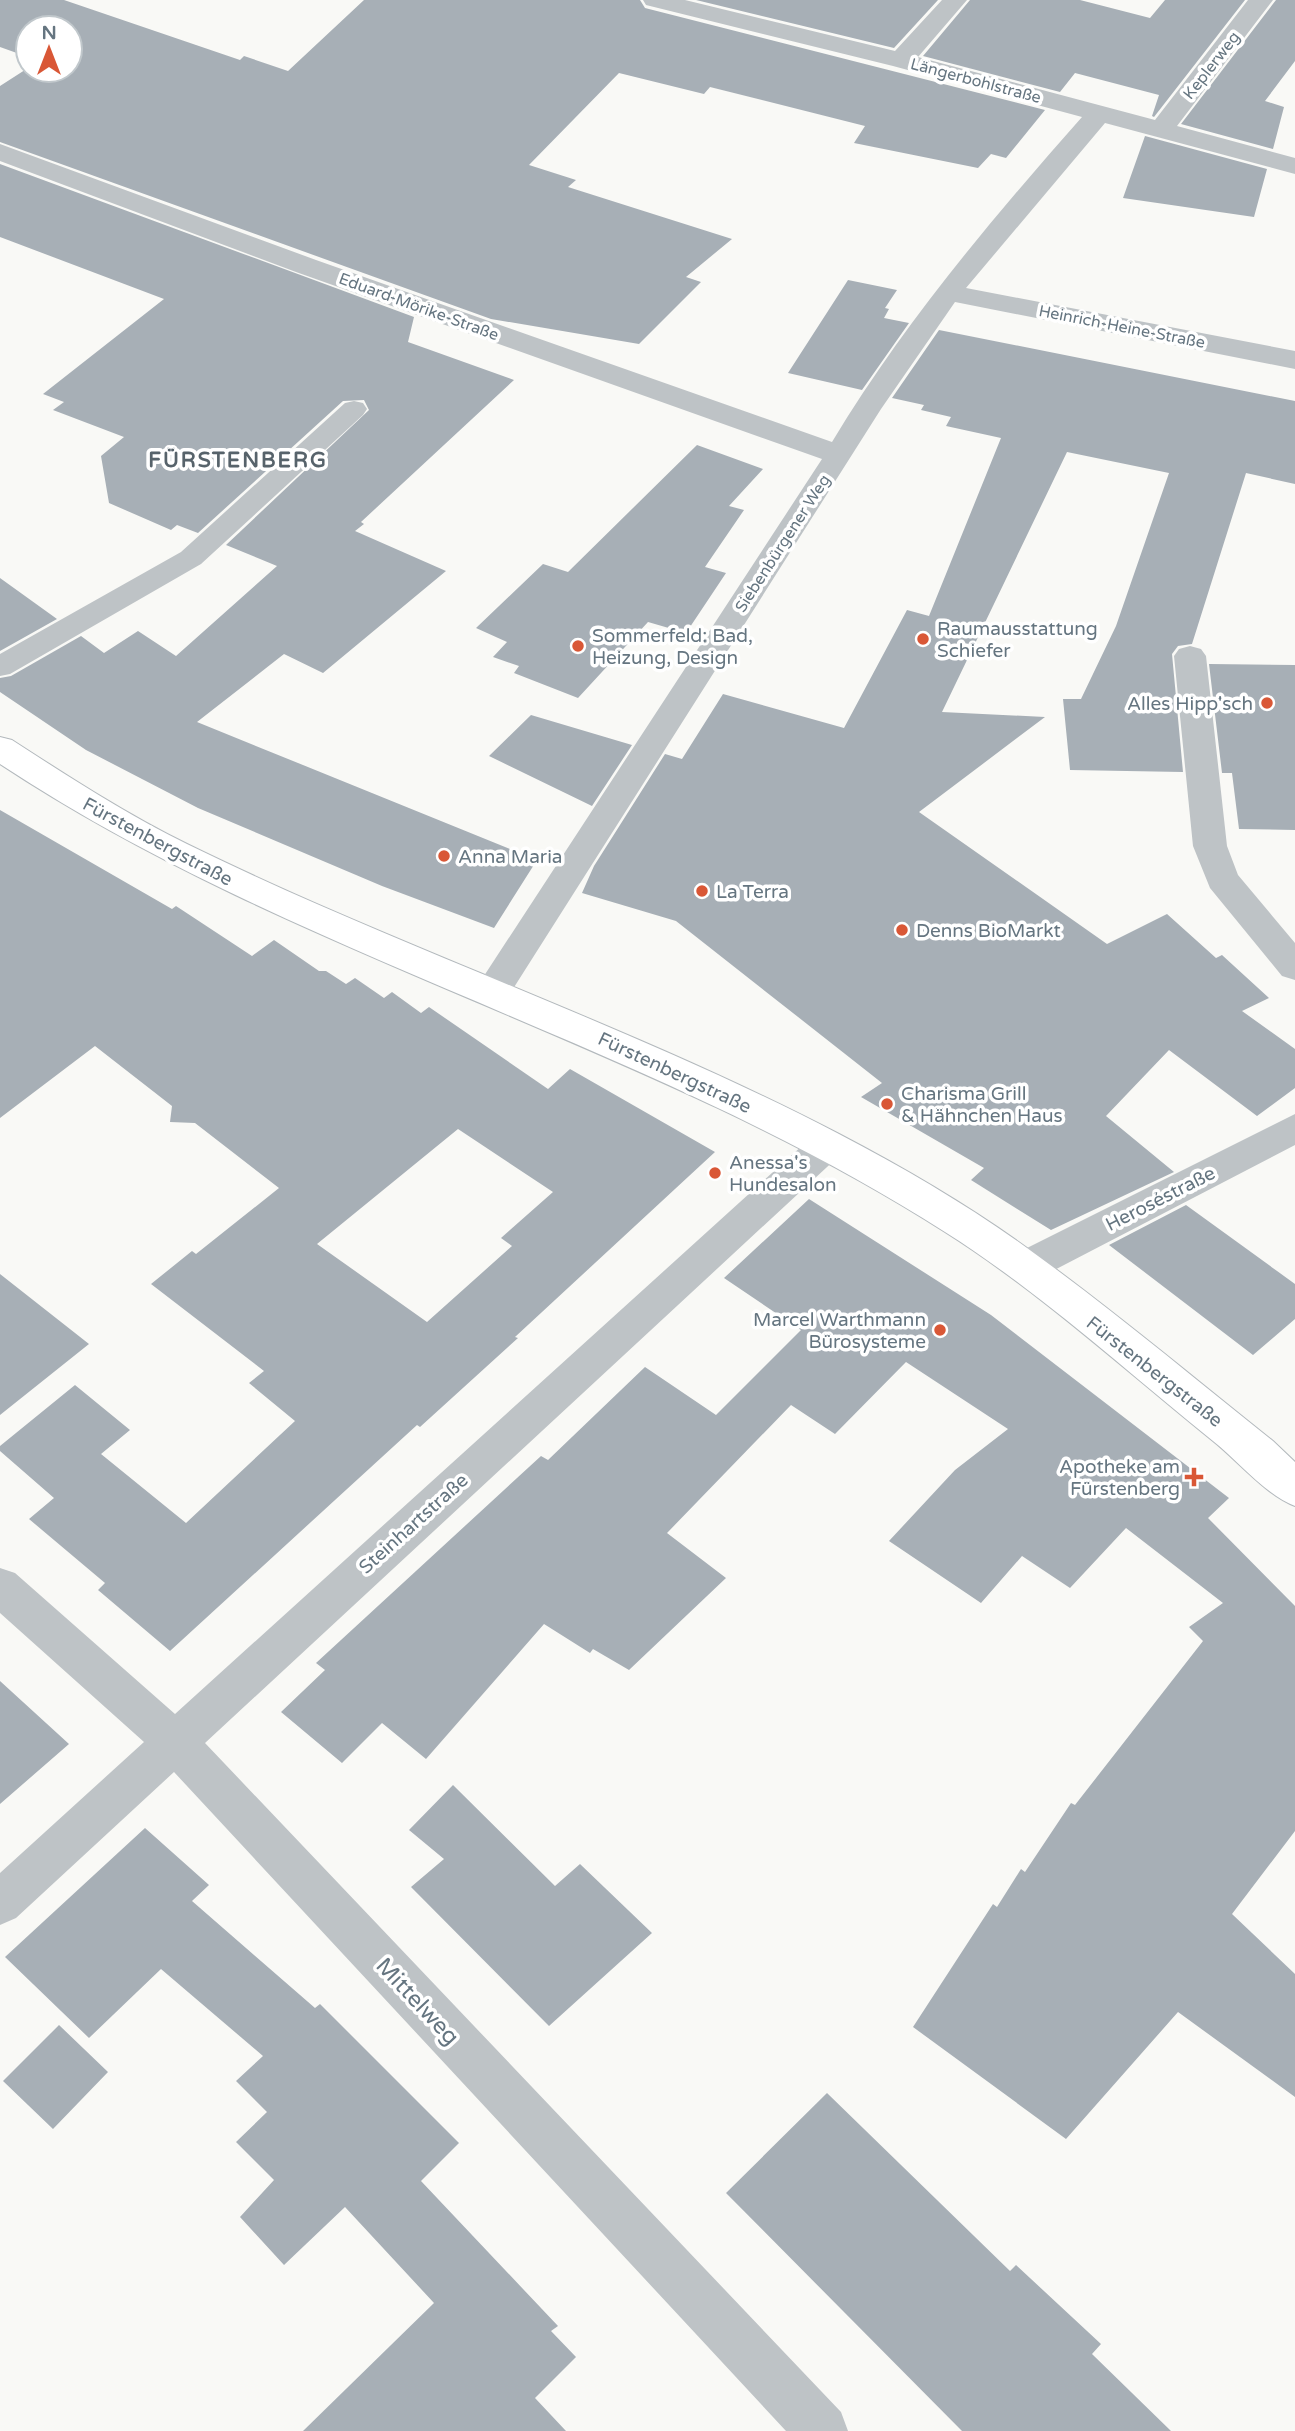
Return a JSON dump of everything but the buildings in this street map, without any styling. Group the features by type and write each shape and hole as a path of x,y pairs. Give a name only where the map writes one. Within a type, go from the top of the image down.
{"main road":[{"name":"Fürstenbergstraße","path":"0,748 76,798 172,851 284,904 493,990 678,1071 827,1145 959,1221 1025,1267 1258,1453 1295,1488"}],"street":[{"name":"Längerbohlstraße","path":"656,0 901,60 1295,166"},
{"path":"901,60 955,0"},
{"name":"Keplerweg","path":"1161,130 1261,0"},
{"name":"Siebenbürgener Weg","path":"493,990 839,455 862,415 1014,210 1098,115"},
{"name":"Eduard-Mörike-Straße","path":"0,152 306,266 839,455"},
{"name":"Heinrich-Heine-Straße","path":"950,293 1295,360"},
{"path":"1190,656 1210,846 1222,879 1295,967"},
{"name":"Heroséstraße","path":"1025,1267 1295,1128"},
{"name":"Steinhartstraße","path":"0,1903 827,1145"},
{"name":"Mittelweg","path":"0,1586 174,1741 822,2431"}],"lane":[{"path":"0,667 191,558 354,410"}],"place":[{"name":"Raumausstattung Schiefer","path":"923,639"},
{"name":"Sommerfeld: Bad, Heizung, Design","path":"578,646"},
{"name":"Alles Hipp'sch","path":"1267,703"},
{"name":"Anna Maria","path":"444,856"},
{"name":"La Terra","path":"702,891"},
{"name":"Denns BioMarkt","path":"902,930"},
{"name":"Charisma Grill & Hähnchen Haus","path":"887,1104"},
{"name":"Anessa's Hundesalon","path":"715,1173"},
{"name":"Marcel Warthmann Bürosysteme","path":"940,1330"},
{"name":"Apotheke am Fürstenberg","path":"1194,1477"}],"district":[{"name":"FÜRSTENBERG","path":"238,460"}]}
